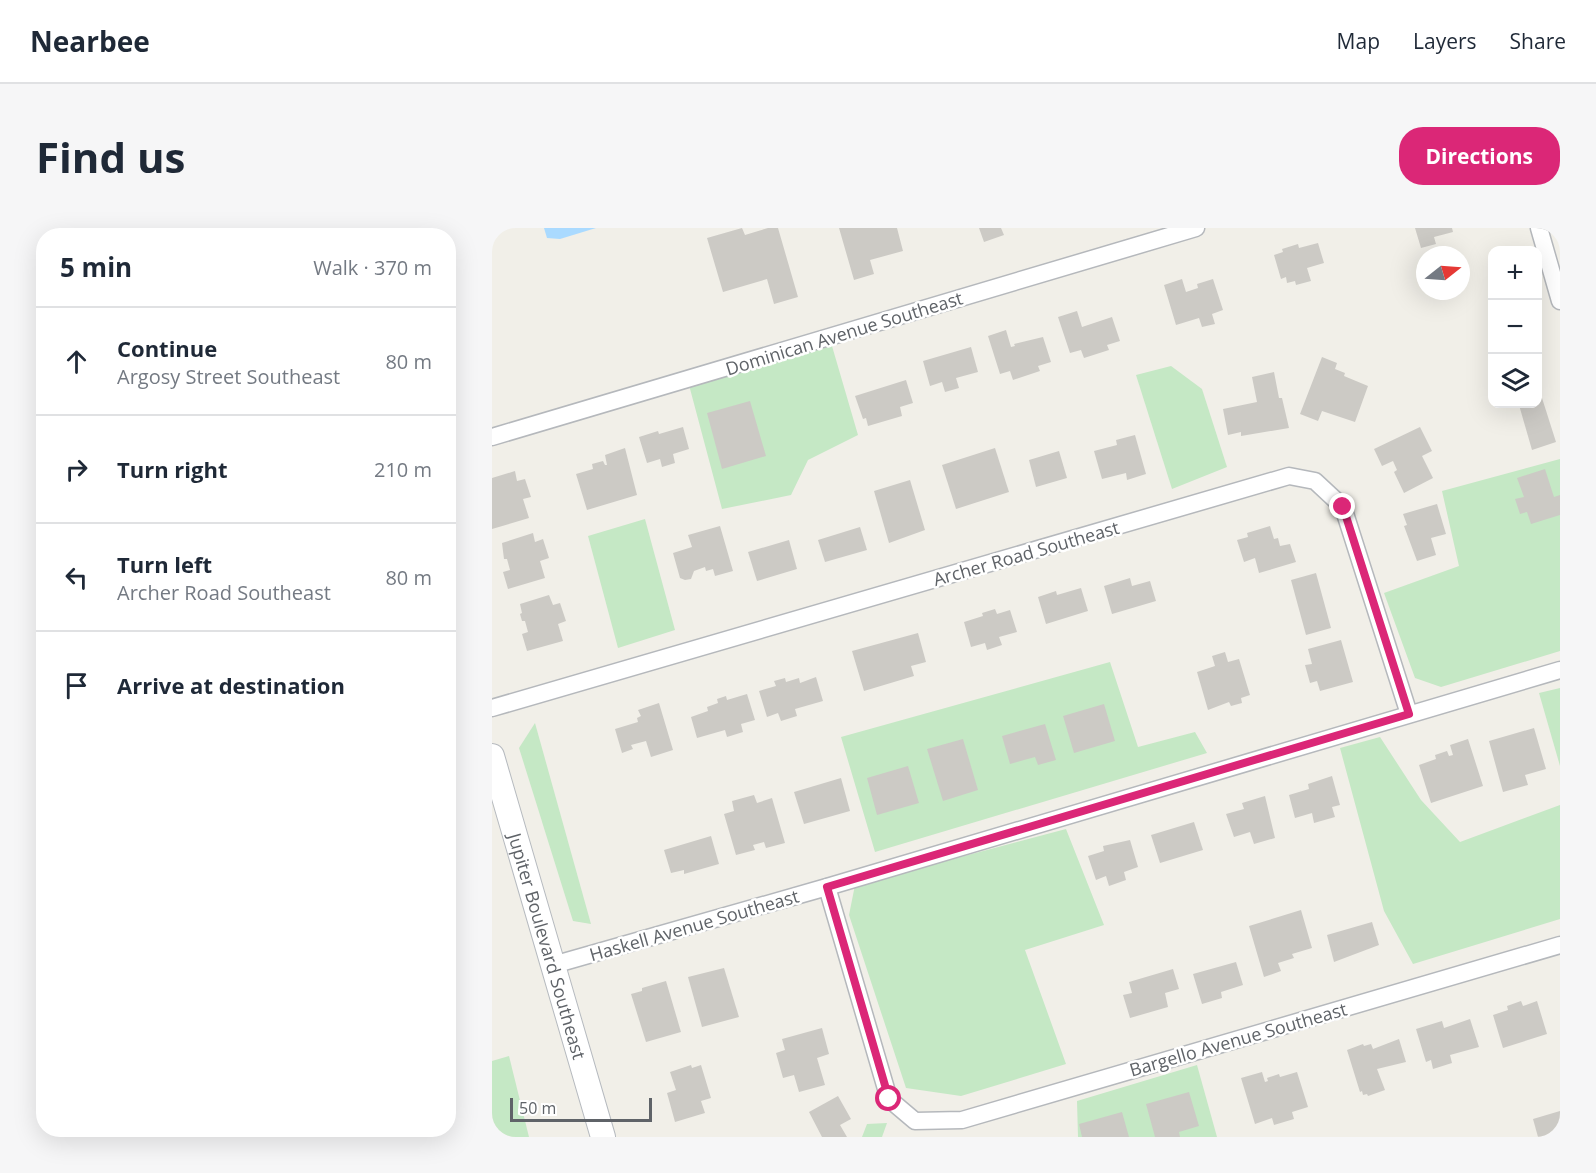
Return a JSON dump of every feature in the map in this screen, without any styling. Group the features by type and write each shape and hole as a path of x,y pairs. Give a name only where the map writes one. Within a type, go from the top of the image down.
{"street":[{"name":"Dominican Avenue Southeast","path":"492,437 1196,228"},
{"path":"1539,228 1560,301"},
{"name":"Archer Road Southeast","path":"492,708 1289,476 1315,481 1343,507 1409,714"},
{"name":"Haskell Avenue Southeast","path":"553,966 1560,670"},
{"name":"Jupiter Boulevard Southeast","path":"492,756 603,1137"},
{"name":"Bargello Avenue Southeast","path":"827,887 889,1099 915,1121 962,1120 1560,945"}],"green space":[{"path":"832,346 858,435 808,460 791,495 722,509 689,385"},
{"path":"1171,366 1202,389 1227,467 1172,489 1136,375"},
{"path":"1560,459 1560,651 1441,687 1415,678 1384,593 1459,566 1442,491"},
{"path":"645,519 675,630 618,648 588,536"},
{"path":"1110,662 1138,747 1195,732 1207,753 875,852 841,737"},
{"path":"1560,688 1560,766 1539,693"},
{"path":"535,723 591,924 573,921 519,748"},
{"path":"1380,737 1421,800 1460,842 1560,805 1560,919 1413,964 1384,911 1340,748"},
{"path":"1066,829 1104,925 1025,950 1066,1064 961,1096 906,1088 849,915 855,885"},
{"path":"509,1056 529,1137 492,1137 492,1061"},
{"path":"1197,1065 1217,1137 1078,1137 1077,1101"},
{"path":"887,1123 882,1137 862,1137 867,1124"}],"water":[{"path":"544,228 596,228 560,239 547,238"}],"building":[{"path":"742,228 745,235 768,228 778,228 798,297 774,304 767,279 723,292 707,238"},
{"path":"839,228 897,228 903,251 870,260 874,274 854,280"},
{"path":"979,228 1001,228 1004,235 984,242"},
{"path":"1415,228 1452,228 1453,232 1434,237 1436,244 1420,246"},
{"path":"1318,243 1324,263 1307,268 1311,281 1296,285 1295,281 1287,283 1286,277 1281,279 1274,255 1283,252 1282,249 1298,244 1299,248"},
{"path":"1182,279 1186,292 1198,288 1197,284 1213,279 1223,310 1212,314 1215,324 1202,327 1199,318 1176,325 1164,285"},
{"path":"1077,311 1082,327 1112,317 1120,341 1107,345 1109,350 1084,358 1081,350 1070,353 1058,317"},
{"path":"1006,330 1011,347 1015,346 1014,344 1043,337 1051,362 1038,366 1040,371 1013,380 1010,371 1000,374 988,336"},
{"path":"971,347 978,372 956,378 959,388 945,392 942,382 930,386 923,361"},
{"path":"1322,357 1337,363 1335,369 1345,373 1344,376 1368,386 1355,422 1322,411 1318,421 1300,414"},
{"path":"1274,372 1279,398 1282,398 1289,428 1241,436 1241,432 1228,435 1223,409 1257,402 1252,377"},
{"path":"906,380 913,403 900,407 902,416 868,426 866,418 863,419 855,396"},
{"path":"1542,398 1556,442 1532,450 1520,408 1542,408"},
{"path":"750,401 766,456 722,469 707,413"},
{"path":"683,427 689,449 673,454 675,463 662,467 660,459 647,463 639,437"},
{"path":"1420,427 1432,451 1422,456 1433,478 1404,493 1394,472 1397,470 1393,461 1382,466 1374,449"},
{"path":"1135,435 1146,474 1127,480 1126,473 1102,479 1094,451 1117,445 1116,440"},
{"path":"625,448 637,495 587,510 576,474 593,469 592,464 603,461 607,465 605,455"},
{"path":"995,448 1009,492 956,509 942,465"},
{"path":"1059,451 1067,478 1036,487 1029,460"},
{"path":"1545,469 1554,497 1560,495 1560,515 1531,524 1527,512 1520,514 1515,499 1524,497 1517,478"},
{"path":"515,471 517,481 525,479 531,497 523,499 529,518 492,529 492,478"},
{"path":"910,480 925,530 889,543 874,491"},
{"path":"1437,504 1446,534 1431,538 1436,555 1417,561 1404,526 1407,525 1403,514"},
{"path":"720,526 733,571 715,576 713,569 706,571 705,567 694,571 691,579 680,578 673,553 692,547 688,535"},
{"path":"1270,526 1274,539 1278,538 1280,546 1290,544 1296,562 1259,573 1255,558 1244,562 1237,540 1248,537 1247,533"},
{"path":"860,527 867,550 825,562 818,540"},
{"path":"533,533 535,542 543,539 549,558 540,561 545,578 508,589 503,572 510,570 507,559 504,559 502,543"},
{"path":"789,540 797,569 757,581 748,552"},
{"path":"1316,573 1331,628 1306,635 1291,580"},
{"path":"1130,578 1132,586 1150,581 1156,601 1112,614 1104,586"},
{"path":"1081,588 1088,611 1046,624 1038,597 1056,591 1057,595"},
{"path":"549,595 553,605 560,603 566,621 558,624 563,641 527,651 522,634 528,632 520,614 522,613 520,604"},
{"path":"995,609 997,614 1010,610 1017,632 999,637 1002,645 987,650 985,643 971,647 964,622 983,616 982,613"},
{"path":"918,633 926,662 911,666 914,676 864,691 852,651"},
{"path":"1341,640 1353,682 1320,691 1317,681 1310,683 1305,665 1312,664 1308,649"},
{"path":"1225,652 1228,662 1239,659 1250,695 1241,698 1242,703 1231,706 1229,702 1208,710 1197,672 1215,666 1212,656"},
{"path":"816,677 823,701 795,709 797,716 781,721 778,713 767,717 759,691 776,686 774,681 785,678 786,682 799,678 800,683"},
{"path":"747,694 755,720 741,724 743,732 727,737 725,730 697,738 691,717 708,711 707,707 718,703 717,699 726,696 727,700"},
{"path":"659,703 673,750 651,757 646,741 631,745 633,749 622,753 615,729 638,722 637,718 641,716 638,710"},
{"path":"1104,704 1115,741 1074,753 1063,716"},
{"path":"1045,724 1056,760 1038,765 1035,757 1010,764 1002,736"},
{"path":"1534,728 1546,769 1525,775 1528,785 1503,792 1489,741"},
{"path":"963,739 978,790 943,801 927,749"},
{"path":"1468,739 1483,786 1431,803 1419,765 1436,759 1435,755 1447,751 1449,756 1453,755 1450,745"},
{"path":"908,766 919,803 877,815 867,778"},
{"path":"1332,776 1340,805 1332,807 1335,817 1314,823 1312,813 1295,818 1289,795 1309,789 1308,784"},
{"path":"841,778 850,811 804,824 794,792"},
{"path":"754,795 757,803 772,798 785,843 766,848 764,842 753,845 755,850 736,855 724,814 734,811 732,801"},
{"path":"1265,796 1275,838 1254,844 1250,832 1234,837 1226,814 1244,809 1242,803"},
{"path":"1194,822 1203,850 1160,863 1151,835"},
{"path":"711,836 719,864 684,874 684,870 671,873 664,850"},
{"path":"1130,840 1138,867 1124,872 1126,880 1109,886 1106,876 1096,880 1088,856 1104,851 1103,846"},
{"path":"1301,910 1312,948 1292,954 1294,958 1278,963 1281,971 1264,977 1249,926"},
{"path":"1372,922 1379,945 1334,962 1327,935"},
{"path":"1236,962 1243,985 1221,992 1222,998 1202,1004 1193,974"},
{"path":"724,968 739,1017 702,1027 688,977"},
{"path":"1173,969 1179,989 1165,993 1168,1007 1130,1018 1123,995 1132,993 1129,982"},
{"path":"666,981 681,1032 646,1042 631,994"},
{"path":"1521,1001 1523,1006 1537,1001 1547,1034 1503,1048 1493,1015 1508,1010 1507,1006"},
{"path":"1470,1019 1479,1047 1450,1055 1452,1063 1433,1069 1431,1060 1426,1062 1416,1029 1442,1021 1444,1028"},
{"path":"822,1028 829,1054 817,1058 825,1085 799,1092 794,1075 783,1078 776,1053 785,1050 782,1039"},
{"path":"1399,1039 1406,1062 1377,1069 1385,1090 1368,1096 1363,1095 1362,1091 1360,1092 1347,1050 1363,1044 1364,1046 1371,1044 1373,1049"},
{"path":"691,1065 692,1068 701,1065 711,1098 701,1101 705,1113 675,1122 667,1093 676,1090 670,1072"},
{"path":"1262,1072 1265,1082 1268,1081 1267,1078 1279,1074 1280,1077 1297,1072 1308,1107 1292,1112 1294,1119 1274,1125 1272,1118 1255,1124 1241,1078"},
{"path":"1189,1092 1199,1126 1179,1132 1180,1137 1155,1137 1146,1104"},
{"path":"838,1096 851,1119 840,1125 847,1137 822,1137 809,1112"},
{"path":"1560,1111 1560,1137 1538,1137 1533,1119"},
{"path":"1122,1112 1129,1137 1082,1137 1079,1124"}],"route":[{"path":"889,1099 827,887 1409,714 1343,507"}]}
